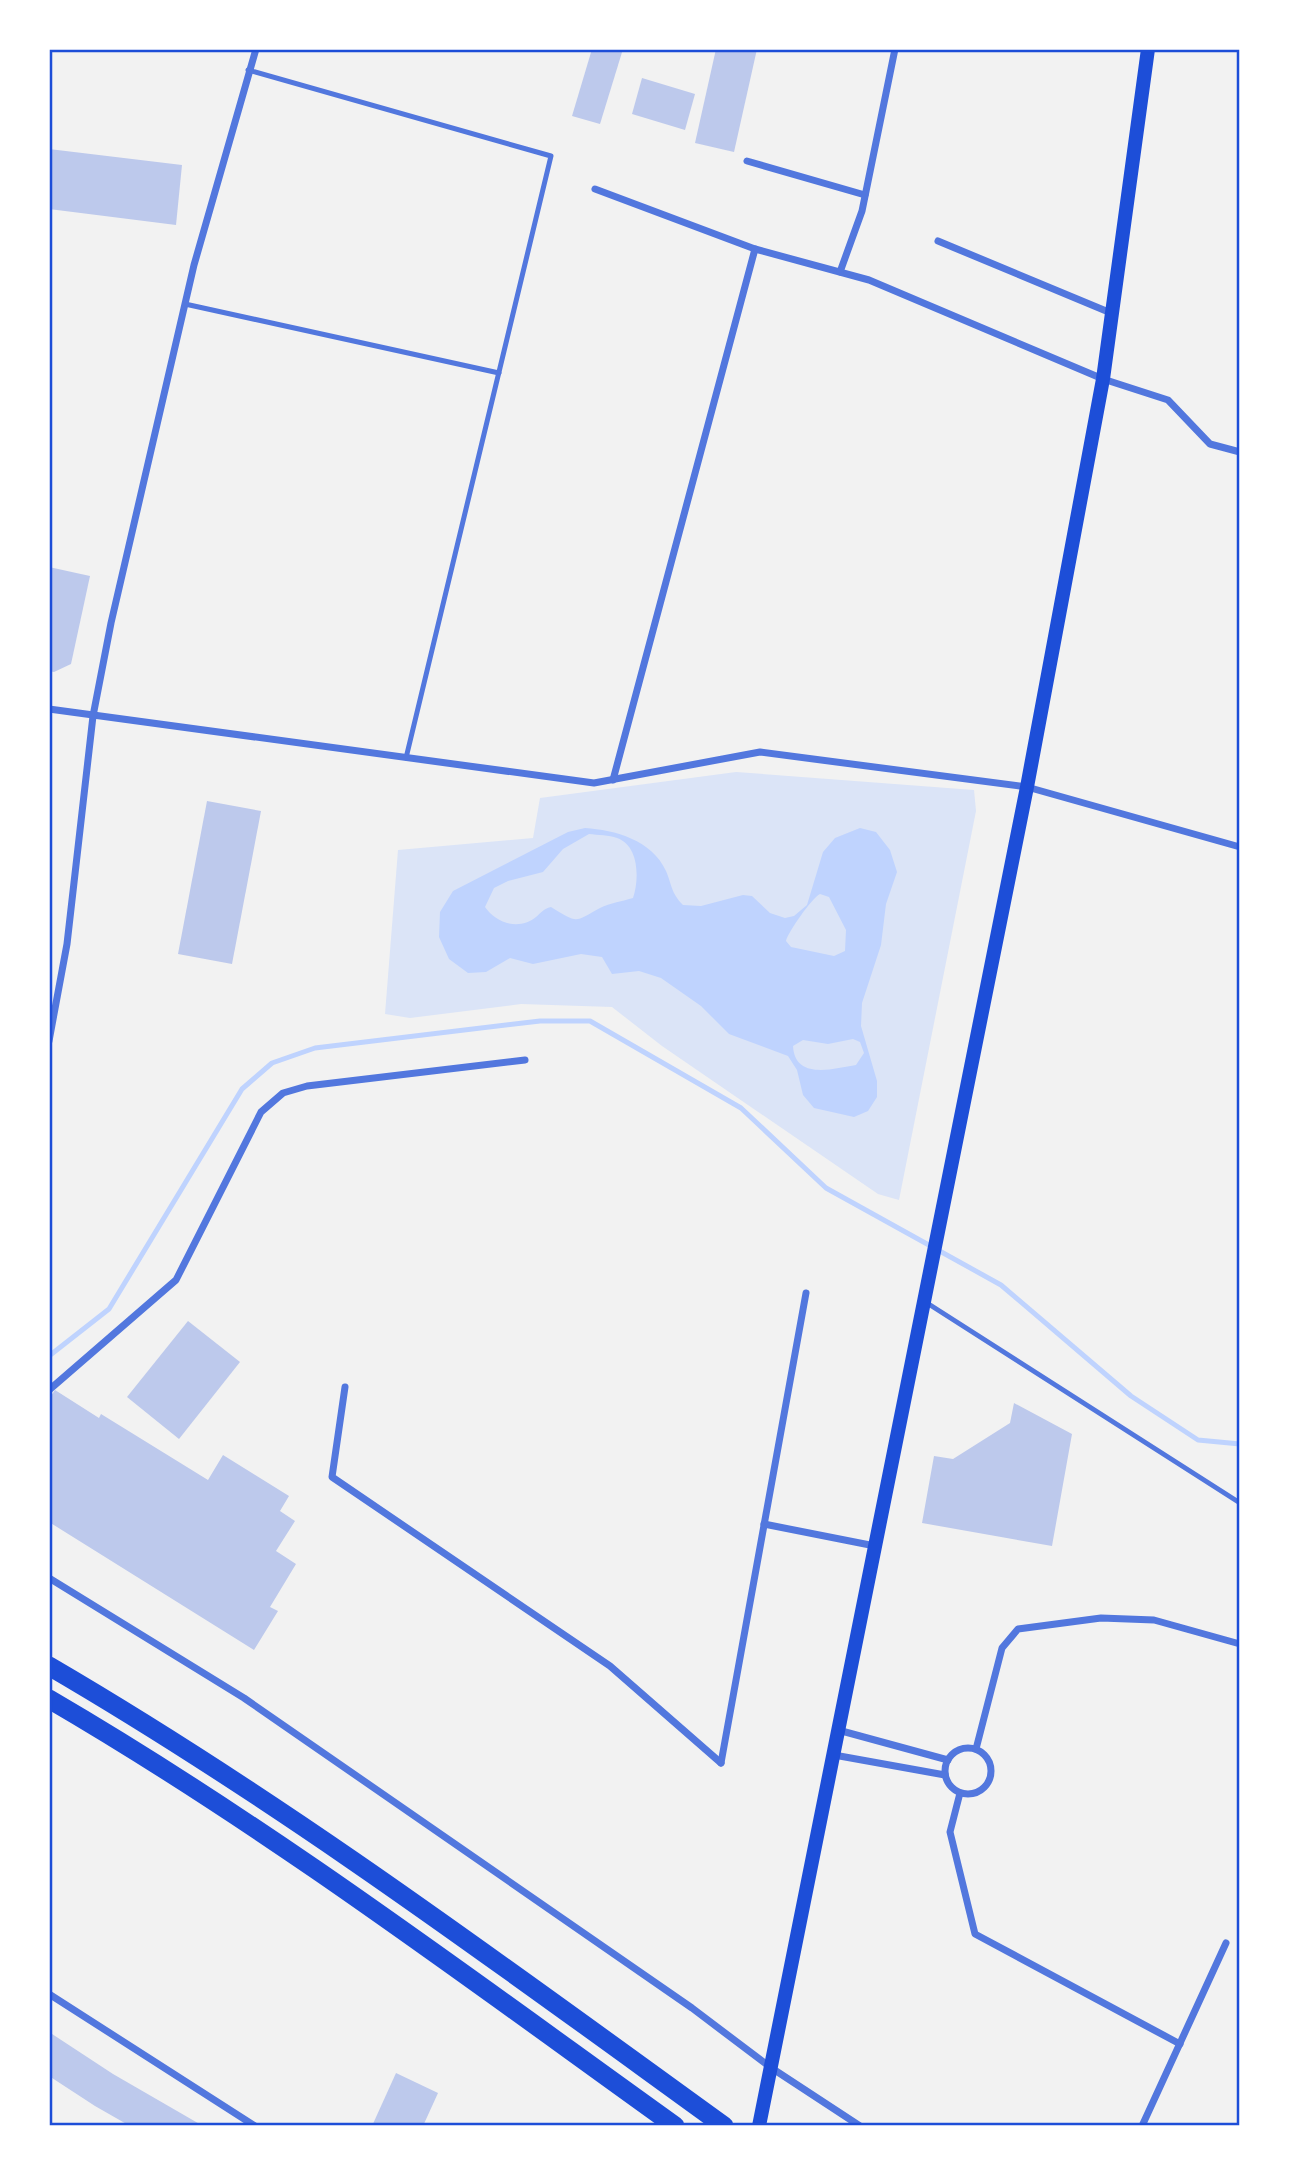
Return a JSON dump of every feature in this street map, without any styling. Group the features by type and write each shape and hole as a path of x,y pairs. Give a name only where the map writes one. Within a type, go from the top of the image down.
{"highway":[{"path":"49,1666 262,1801 482,1952 724,2126"},
{"path":"49,1699 247,1825 466,1976 675,2126"}],"main road":[{"path":"758,2126 1027,787 1103,379 1148,49"}],"street":[{"path":"49,1041 67,944 93,716 111,623 185,304 256,49"},
{"path":"840,272 865,195 895,49"},
{"path":"747,161 865,195"},
{"path":"595,190 755,249 869,280 1103,379 1168,400 1210,444 1240,452"},
{"path":"938,241 1112,313"},
{"path":"613,780 741,291 755,249"},
{"path":"49,709 594,783 760,752 1027,787 1240,847"},
{"path":"49,1390 177,1280 261,1112 283,1093 307,1086 525,1060"},
{"path":"345,1387 332,1477 610,1666 721,1763 806,1293"},
{"path":"764,1524 875,1546"},
{"path":"49,1578 244,1699 692,2008 770,2067 860,2126"},
{"path":"976,1749 1002,1648 1018,1629 1101,1618 1154,1620 1240,1643"},
{"path":"838,1730 948,1760"},
{"path":"960,1749 976,1749 988,1759 991,1775 988,1782 976,1793 960,1793 948,1783 945,1775 948,1760 960,1749"},
{"path":"833,1755 945,1775"},
{"path":"960,1793 950,1832 975,1934 1180,2045"},
{"path":"1142,2126 1226,1944"},
{"path":"49,1994 255,2126"}],"lane":[{"path":"248,71 551,156 406,758"},
{"path":"185,304 499,373"},
{"path":"924,1301 1240,1503"}],"shaded area":[{"path":"736,772 974,790 976,811 899,1200 878,1194 662,1046 612,1007 521,1004 410,1018 385,1014 398,850 533,838 540,798"}],"water":[{"path":"585,828 597,829 620,834 642,844 660,860 674,893 683,905 701,906 743,895 752,896 770,913 785,918 794,916 807,905 823,852 835,838 860,828 876,832 890,850 897,872 886,904 881,945 862,1003 861,1026 877,1081 877,1097 868,1111 854,1117 814,1108 803,1095 797,1070 788,1056 729,1034 701,1006 661,978 639,971 612,974 602,957 581,954 533,964 510,958 486,972 468,973 449,959 439,937 440,912 453,891 568,832","holes":["589,834 617,838 630,848 637,874 633,898 604,906 576,919 551,907 522,924 501,921 485,907 494,888 508,881 543,872 563,849","820,894 829,897 846,930 845,951 834,956 791,947 786,941","853,1039 860,1042 864,1053 856,1065 826,1070 807,1068 795,1057 793,1046 803,1040 828,1044"]}],"building":[{"path":"592,49 623,49 600,124 572,116"},
{"path":"716,49 757,49 734,152 695,143"},
{"path":"642,78 695,94 685,130 632,114"},
{"path":"49,149 182,165 176,225 49,209"},
{"path":"49,567 90,576 71,664 54,672 49,671"},
{"path":"207,801 261,811 232,964 178,954"},
{"path":"188,1321 240,1362 179,1439 127,1397"},
{"path":"55,1390 99,1418 101,1414 208,1480 223,1455 289,1496 280,1511 295,1521 276,1551 296,1564 270,1607 278,1611 254,1650 49,1522 49,1399"},
{"path":"1014,1403 1072,1434 1052,1546 922,1523 934,1456 953,1459 1010,1423"},
{"path":"49,2032 113,2074 203,2126 130,2126 95,2106 49,2076"},
{"path":"396,2073 438,2093 423,2126 372,2126"}],"waterway":[{"path":"49,1356 109,1309 242,1089 272,1063 315,1048 540,1021 590,1021 741,1108 826,1188 1001,1285 1131,1396 1198,1440 1240,1444"}]}
